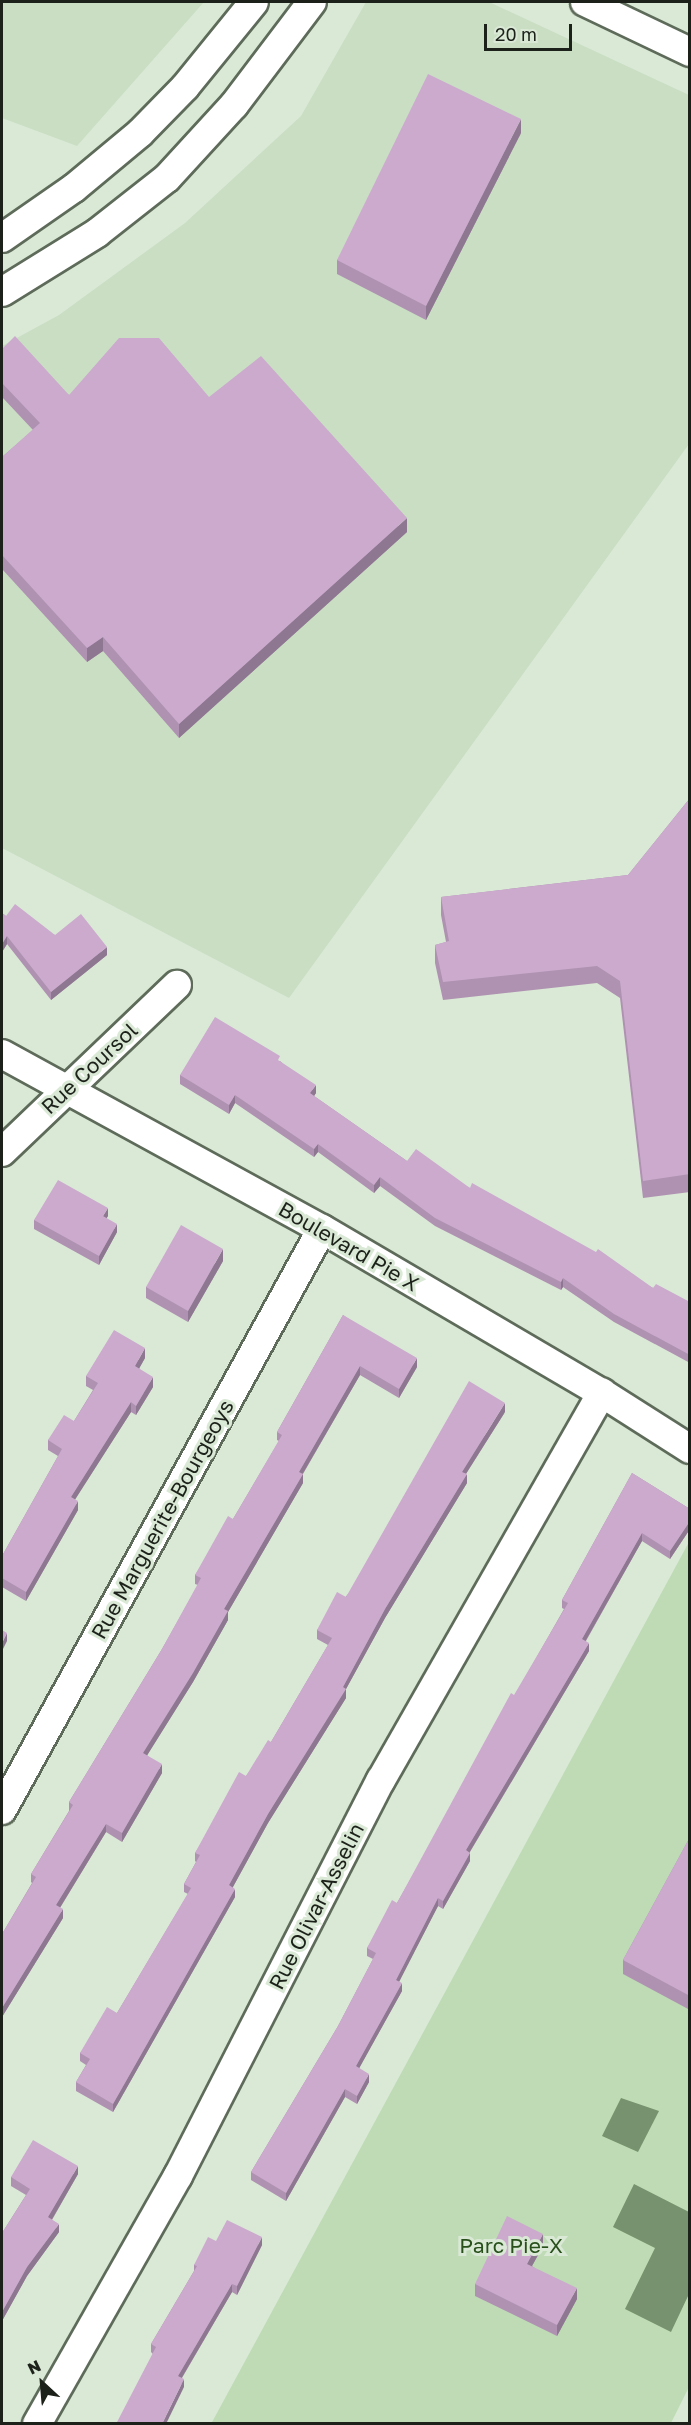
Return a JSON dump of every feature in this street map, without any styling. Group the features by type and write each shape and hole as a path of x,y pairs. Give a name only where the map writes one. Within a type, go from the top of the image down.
{"street":[{"path":"2,238 74,188 133,139 185,87 254,2"},
{"path":"2,292 97,233 167,178 234,105 312,2"},
{"path":"585,2 690,52"},
{"name":"Rue Coursol","path":"2,1152 177,985"},
{"name":"Boulevard Pie X","path":"2,1054 322,1229 602,1394 690,1449"},
{"name":"Rue Marguerite-Bourgeoys","path":"2,1810 322,1229"},
{"name":"Rue Olivar-Asselin","path":"37,2424 178,2176 381,1780 602,1394"}],"shaded area":[{"path":"2,2 204,2 77,146 2,118"},
{"path":"366,2 489,2 689,95 689,444 289,998 2,848 2,346 59,315 185,223 301,116"},
{"path":"621,2098 659,2111 638,2152 602,2136"},
{"path":"634,2184 689,2212 689,2294 671,2332 625,2309 655,2248 613,2227"}],"green space":[{"name":"Parc Pie-X","path":"689,1542 690,2385 671,2423 211,2424"}],"building":[{"path":"428,74 521,119 426,306 337,260"},
{"path":"15,336 69,395 119,338 159,338 209,397 261,356 407,518 179,724 103,637 87,648 2,555 2,457 40,423 2,383 2,349"},
{"path":"690,798 690,1174 643,1181 620,981 597,966 443,982 435,945 449,941 441,897 628,875"},
{"path":"15,904 55,935 81,914 107,947 51,992 7,936 2,944 2,913 6,916"},
{"path":"215,1017 280,1056 278,1060 316,1085 310,1093 407,1161 416,1149 470,1188 472,1183 596,1252 598,1249 653,1288 656,1284 690,1302 690,1355 614,1314 563,1278 561,1282 435,1218 380,1177 374,1185 318,1144 314,1149 235,1095 229,1105 180,1075"},
{"path":"58,1180 108,1208 103,1216 117,1224 99,1256 34,1220"},
{"path":"181,1225 223,1249 188,1311 146,1287"},
{"path":"343,1315 417,1358 399,1389 360,1366 299,1472 303,1474 224,1609 228,1611 193,1673 143,1753 162,1764 122,1833 106,1824 56,1905 63,1909 2,2008 2,1934 36,1877 31,1874 73,1805 69,1802 162,1649 201,1578 195,1575 228,1516 233,1519 282,1435 277,1432"},
{"path":"114,1330 145,1348 135,1366 153,1377 136,1406 131,1402 71,1497 78,1501 26,1592 2,1578 2,1556 62,1449 48,1440 64,1415 74,1421 98,1383 86,1376"},
{"path":"469,1381 505,1403 462,1472 467,1474 385,1609 343,1687 346,1689 268,1814 229,1885 235,1889 113,2104 76,2082 90,2059 80,2053 107,2007 117,2013 191,1888 184,1884 200,1855 195,1853 239,1772 246,1776 268,1740 271,1742 332,1638 317,1630 337,1592 346,1597"},
{"path":"632,1473 690,1509 690,1521 670,1551 642,1533 582,1639 589,1643 466,1850 470,1853 443,1901 438,1898 396,1980 402,1983 356,2066 369,2074 357,2096 345,2089 286,2193 251,2172 338,2026 376,1953 367,1948 392,1900 397,1903 511,1693 514,1695 568,1603 562,1600"},
{"path":"2,1630 7,1633 2,1643"},
{"path":"690,1837 690,1996 623,1960"},
{"path":"33,2140 78,2166 48,2217 59,2224 27,2267 2,2312 2,2233 30,2189 11,2177"},
{"path":"507,2216 543,2234 527,2264 577,2288 557,2325 475,2284"},
{"path":"227,2220 262,2237 237,2286 232,2284 178,2376 184,2379 162,2424 116,2424 156,2347 151,2344 197,2266 194,2265 208,2237 216,2241"}]}
